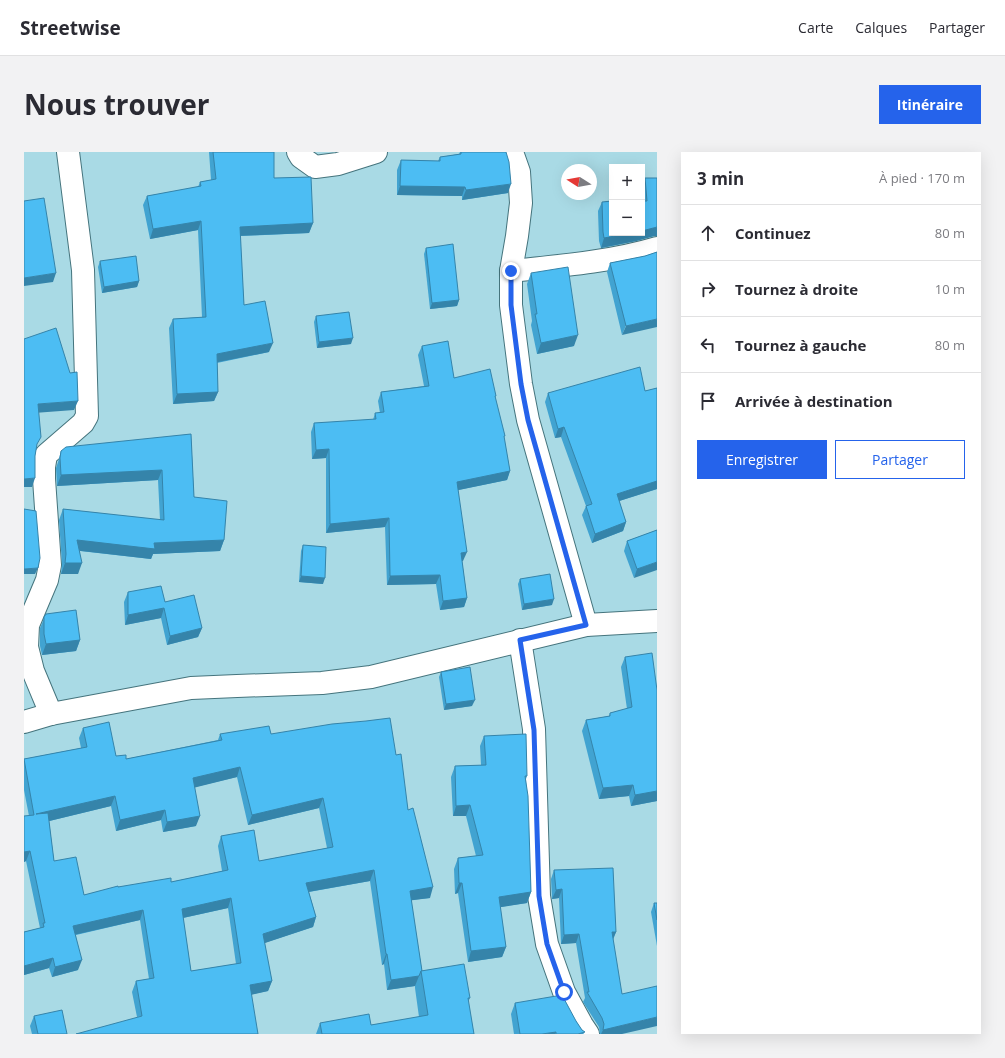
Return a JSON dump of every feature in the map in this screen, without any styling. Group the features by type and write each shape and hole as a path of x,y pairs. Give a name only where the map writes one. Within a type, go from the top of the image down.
{"street":[{"path":"51,714 33,671 27,647 28,624 47,580 50,565 44,467 46,455 83,423 87,416 83,270 68,152"},
{"path":"298,152 301,157 315,167 338,164 376,152"},
{"path":"512,152 519,172 521,203 511,271 511,305 521,384 528,420 586,625"},
{"path":"511,271 582,263 619,257 657,248"},
{"path":"24,722 51,714 191,688 322,683 371,677 586,625 657,621"},
{"path":"520,640 534,730 539,896 547,944 564,992 588,1034"}],"building":[{"path":"213,152 274,152 274,178 311,177 313,223 240,227 244,305 265,301 273,343 217,354 218,392 177,394 173,319 206,317 201,221 153,229 147,196 201,186 200,182 216,179"},
{"path":"461,152 506,152 509,162 511,184 466,190 465,187 400,186 401,160 440,161 440,157 461,154"},
{"path":"645,178 657,178 657,227 645,230 645,201 647,201"},
{"path":"44,198 56,273 24,278 24,201"},
{"path":"609,201 609,236 615,236 604,238 602,202"},
{"path":"453,244 459,300 432,303 426,248"},
{"path":"657,252 657,319 626,326 610,263"},
{"path":"136,256 139,281 104,287 100,261"},
{"path":"568,267 578,335 541,343 535,314 537,314 531,273"},
{"path":"349,312 353,338 319,342 316,316"},
{"path":"56,328 70,373 77,372 78,401 38,404 41,437 37,444 35,456 35,478 24,479 24,339"},
{"path":"448,341 454,378 490,369 505,436 510,471 457,482 467,552 461,553 467,598 443,601 440,575 390,576 389,518 330,524 329,449 316,450 314,423 376,419 375,413 384,412 381,392 429,386 422,346"},
{"path":"640,367 645,391 657,388 657,481 617,494 626,522 595,534 586,506 592,504 564,427 558,429 548,393"},
{"path":"191,434 194,497 227,501 224,540 154,543 155,549 77,540 82,563 65,563 66,554 63,509 164,520 162,470 61,475 61,451 66,447"},
{"path":"24,509 36,511 40,558 38,568 24,569"},
{"path":"657,530 657,562 637,569 627,541"},
{"path":"303,545 326,547 325,578 301,576"},
{"path":"550,574 554,599 524,604 520,579"},
{"path":"161,586 165,602 194,595 202,628 170,636 164,608 128,615 128,592"},
{"path":"76,610 80,640 46,644 44,634 44,617 46,614"},
{"path":"652,653 657,690 657,791 635,795 633,785 603,788 586,720 610,716 610,713 632,707 625,657"},
{"path":"470,667 475,700 446,704 441,672"},
{"path":"390,718 396,755 401,754 408,810 413,808 433,887 410,891 422,971 419,976 391,980 374,870 306,883 316,917 263,934 272,981 250,985 258,1034 76,1034 142,1016 136,981 154,978 143,910 73,926 82,960 55,967 53,958 24,966 24,932 44,927 43,923 45,923 30,851 24,852 24,816 34,815 24,759 87,747 83,728 109,722 116,756 126,755 126,759 222,740 220,734 269,726 271,734 332,724","holes":["240,767 252,815 323,798 333,847 259,861 254,830 221,836 228,870 171,882 171,878 118,886 84,895 76,857 54,861 48,813 36,814 115,796 120,820 165,810 167,822 200,816 193,778","231,898 241,963 191,971 182,909"]},
{"path":"526,734 527,776 525,776 528,796 531,892 499,897 506,947 471,951 462,883 459,883 458,858 483,855 470,805 456,806 455,766 486,765 484,736"},
{"path":"613,868 616,932 612,932 622,994 657,986 657,1017 603,1030 604,1024 602,1018 587,992 589,992 579,934 564,935 562,889 556,890 554,870"},
{"path":"654,903 657,903 657,920"},
{"path":"464,964 474,1034 322,1034 320,1023 369,1014 371,1025 428,1015 421,971"},
{"path":"562,995 576,1021 585,1032 578,1034 556,1034 556,1032 542,1034 520,1034 515,1003"},
{"path":"62,1010 67,1034 38,1034 34,1016"}],"route":[{"path":"511,271 511,305 521,384 528,420 586,625 520,640 534,730 539,896 547,944 564,992"}]}
